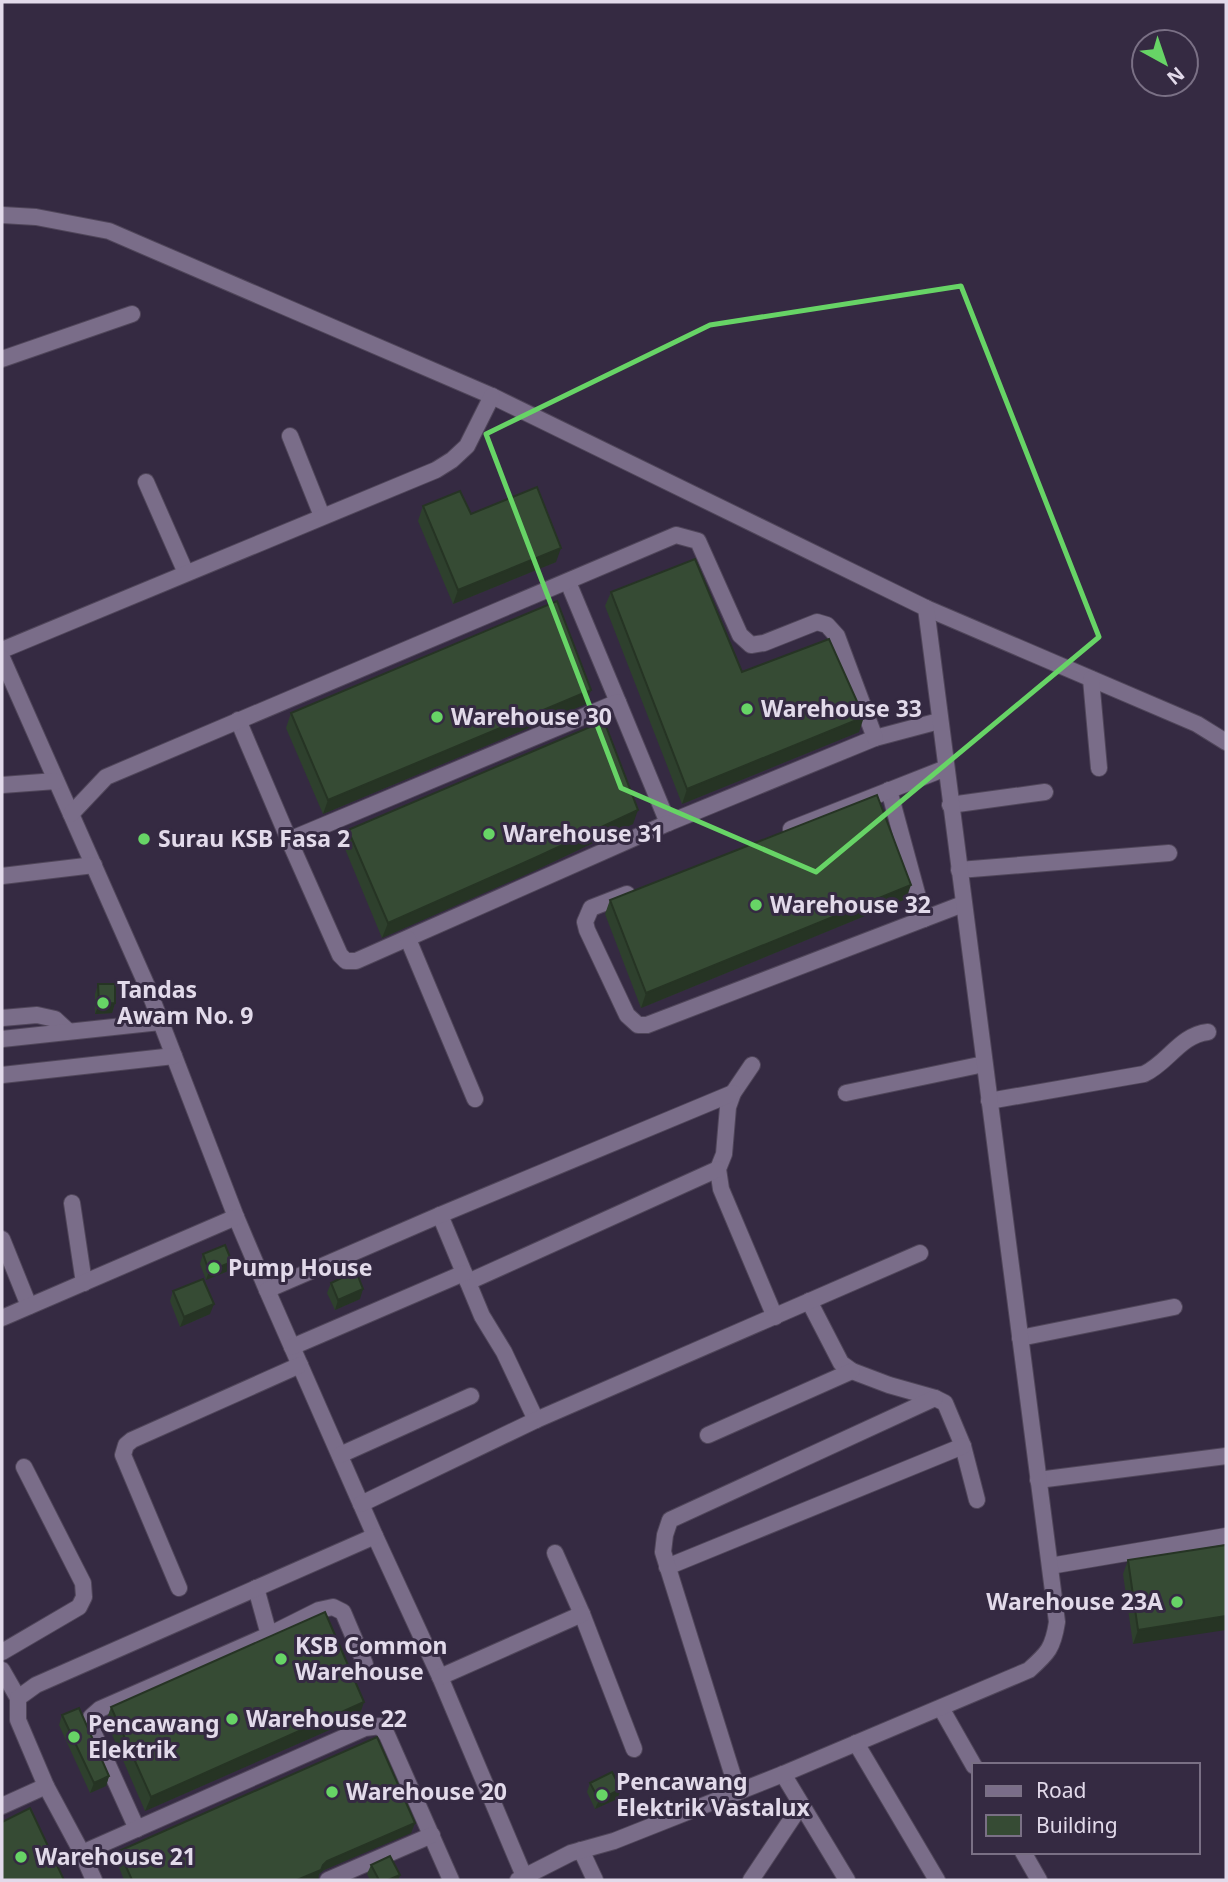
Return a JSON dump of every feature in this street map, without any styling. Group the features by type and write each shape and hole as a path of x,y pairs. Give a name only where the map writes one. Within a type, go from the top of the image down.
{"street":[{"path":"2,215 36,217 108,231 492,396 926,608 1197,724 1226,742"},
{"path":"2,359 132,314"},
{"path":"2,650 436,470 467,446 492,396"},
{"path":"290,436 322,516"},
{"path":"146,482 186,573"},
{"path":"71,814 106,776 676,535 698,541 740,635 751,645 764,643 817,622 827,625 837,636 875,738"},
{"path":"568,582 668,823"},
{"path":"2,658 147,986 236,1217 375,1536 440,1677 521,1878 571,1853 614,1841 738,1792 1029,1670 1046,1655 1054,1639 1057,1622 926,608"},
{"path":"1091,679 1099,768"},
{"path":"289,840 618,702"},
{"path":"238,720 340,955 346,961 356,961 668,823 875,738 939,721"},
{"path":"772,836 946,768"},
{"path":"2,785 56,781"},
{"path":"889,790 924,919"},
{"path":"950,804 1045,792"},
{"path":"959,870 1169,853"},
{"path":"2,876 94,865"},
{"path":"643,888 591,908 585,922 627,1015 638,1025 647,1025 963,904"},
{"path":"408,939 475,1099"},
{"path":"2,1018 37,1015 55,1019 68,1031"},
{"path":"2,1039 160,1021"},
{"path":"989,1101 1144,1074 1153,1070 1180,1044 1199,1033 1209,1032"},
{"path":"2,1075 174,1056"},
{"path":"846,1093 984,1064"},
{"path":"752,1065 733,1093 728,1107 724,1154 718,1169 721,1189 775,1317"},
{"path":"267,1290 733,1093"},
{"path":"292,1347 466,1278 718,1169"},
{"path":"72,1203 84,1283"},
{"path":"440,1215 482,1316 504,1352 536,1420"},
{"path":"2,1318 236,1217"},
{"path":"2,1239 29,1306"},
{"path":"361,1504 536,1420 920,1253"},
{"path":"809,1301 841,1363 852,1371 935,1398 945,1404 963,1446 977,1500"},
{"path":"1020,1338 1174,1307"},
{"path":"179,1588 123,1455 126,1445 300,1365"},
{"path":"708,1435 852,1371"},
{"path":"340,1455 471,1396"},
{"path":"738,1792 663,1552 670,1520 935,1398"},
{"path":"667,1567 963,1446"},
{"path":"1038,1480 1226,1456"},
{"path":"2,1652 79,1607 84,1597 83,1583 24,1467"},
{"path":"18,1698 36,1685 375,1536"},
{"path":"1050,1566 1226,1536"},
{"path":"555,1553 582,1614 634,1749"},
{"path":"256,1588 269,1634"},
{"path":"137,1829 90,1725 91,1717 100,1709 319,1609 333,1606 343,1612 365,1664"},
{"path":"440,1677 582,1614"},
{"path":"2,1670 18,1698 18,1720 46,1786 82,1853 93,1880"},
{"path":"941,1708 972,1763"},
{"path":"82,1853 365,1728 380,1726 387,1735 451,1880"},
{"path":"856,1743 937,1880"},
{"path":"783,1774 847,1880"},
{"path":"2,1806 46,1786"},
{"path":"751,1880 801,1805"},
{"path":"328,1880 432,1835"},
{"path":"580,1850 594,1880"},
{"path":"1024,1854 1039,1880"}],"highlighted area":[{"path":"961,286 1099,637 816,872 621,788 486,434 710,325"}],"building":[{"path":"537,487 561,548 458,590 423,506 460,491 471,514"},
{"name":"Warehouse 33","path":"695,559 742,672 829,639 864,717 687,789 611,592"},
{"name":"Warehouse 30","path":"557,601 591,690 328,800 291,713"},
{"name":"Warehouse 31","path":"604,721 638,810 388,923 348,830"},
{"name":"Warehouse 32","path":"877,795 911,885 646,993 610,900"},
{"path":"98,984 115,984 115,1003 99,1004"},
{"path":"225,1245 232,1262 209,1271 203,1254"},
{"path":"356,1271 363,1289 338,1300 331,1283"},
{"path":"203,1279 214,1304 184,1317 173,1291"},
{"name":"Warehouse 23A","path":"1226,1545 1226,1616 1138,1630 1128,1560"},
{"name":"Warehouse 22","path":"325,1612 364,1702 151,1797 111,1707"},
{"path":"79,1708 109,1776 94,1783 62,1715"},
{"name":"Warehouse 20","path":"377,1737 415,1823 327,1861 321,1870 297,1880 132,1880 119,1851"},
{"path":"612,1772 621,1789 599,1800 590,1783"},
{"name":"Warehouse 21","path":"30,1808 64,1880 2,1880 2,1822"},
{"path":"390,1856 400,1875 379,1880 371,1865"}],"place":[{"name":"Warehouse 33","path":"747,709"},
{"name":"Warehouse 30","path":"437,717"},
{"name":"Warehouse 31","path":"489,834"},
{"name":"Surau KSB Fasa 2","path":"144,839"},
{"name":"Warehouse 32","path":"756,905"},
{"name":"Tandas Awam No. 9","path":"103,1003"},
{"name":"Pump House","path":"214,1268"},
{"name":"Warehouse 23A","path":"1177,1602"},
{"name":"KSB Common Warehouse","path":"281,1659"},
{"name":"Warehouse 22","path":"232,1719"},
{"name":"Pencawang Elektrik","path":"74,1737"},
{"name":"Warehouse 20","path":"332,1792"},
{"name":"Pencawang Elektrik Vastalux","path":"602,1795"},
{"name":"Warehouse 21","path":"21,1857"}]}
